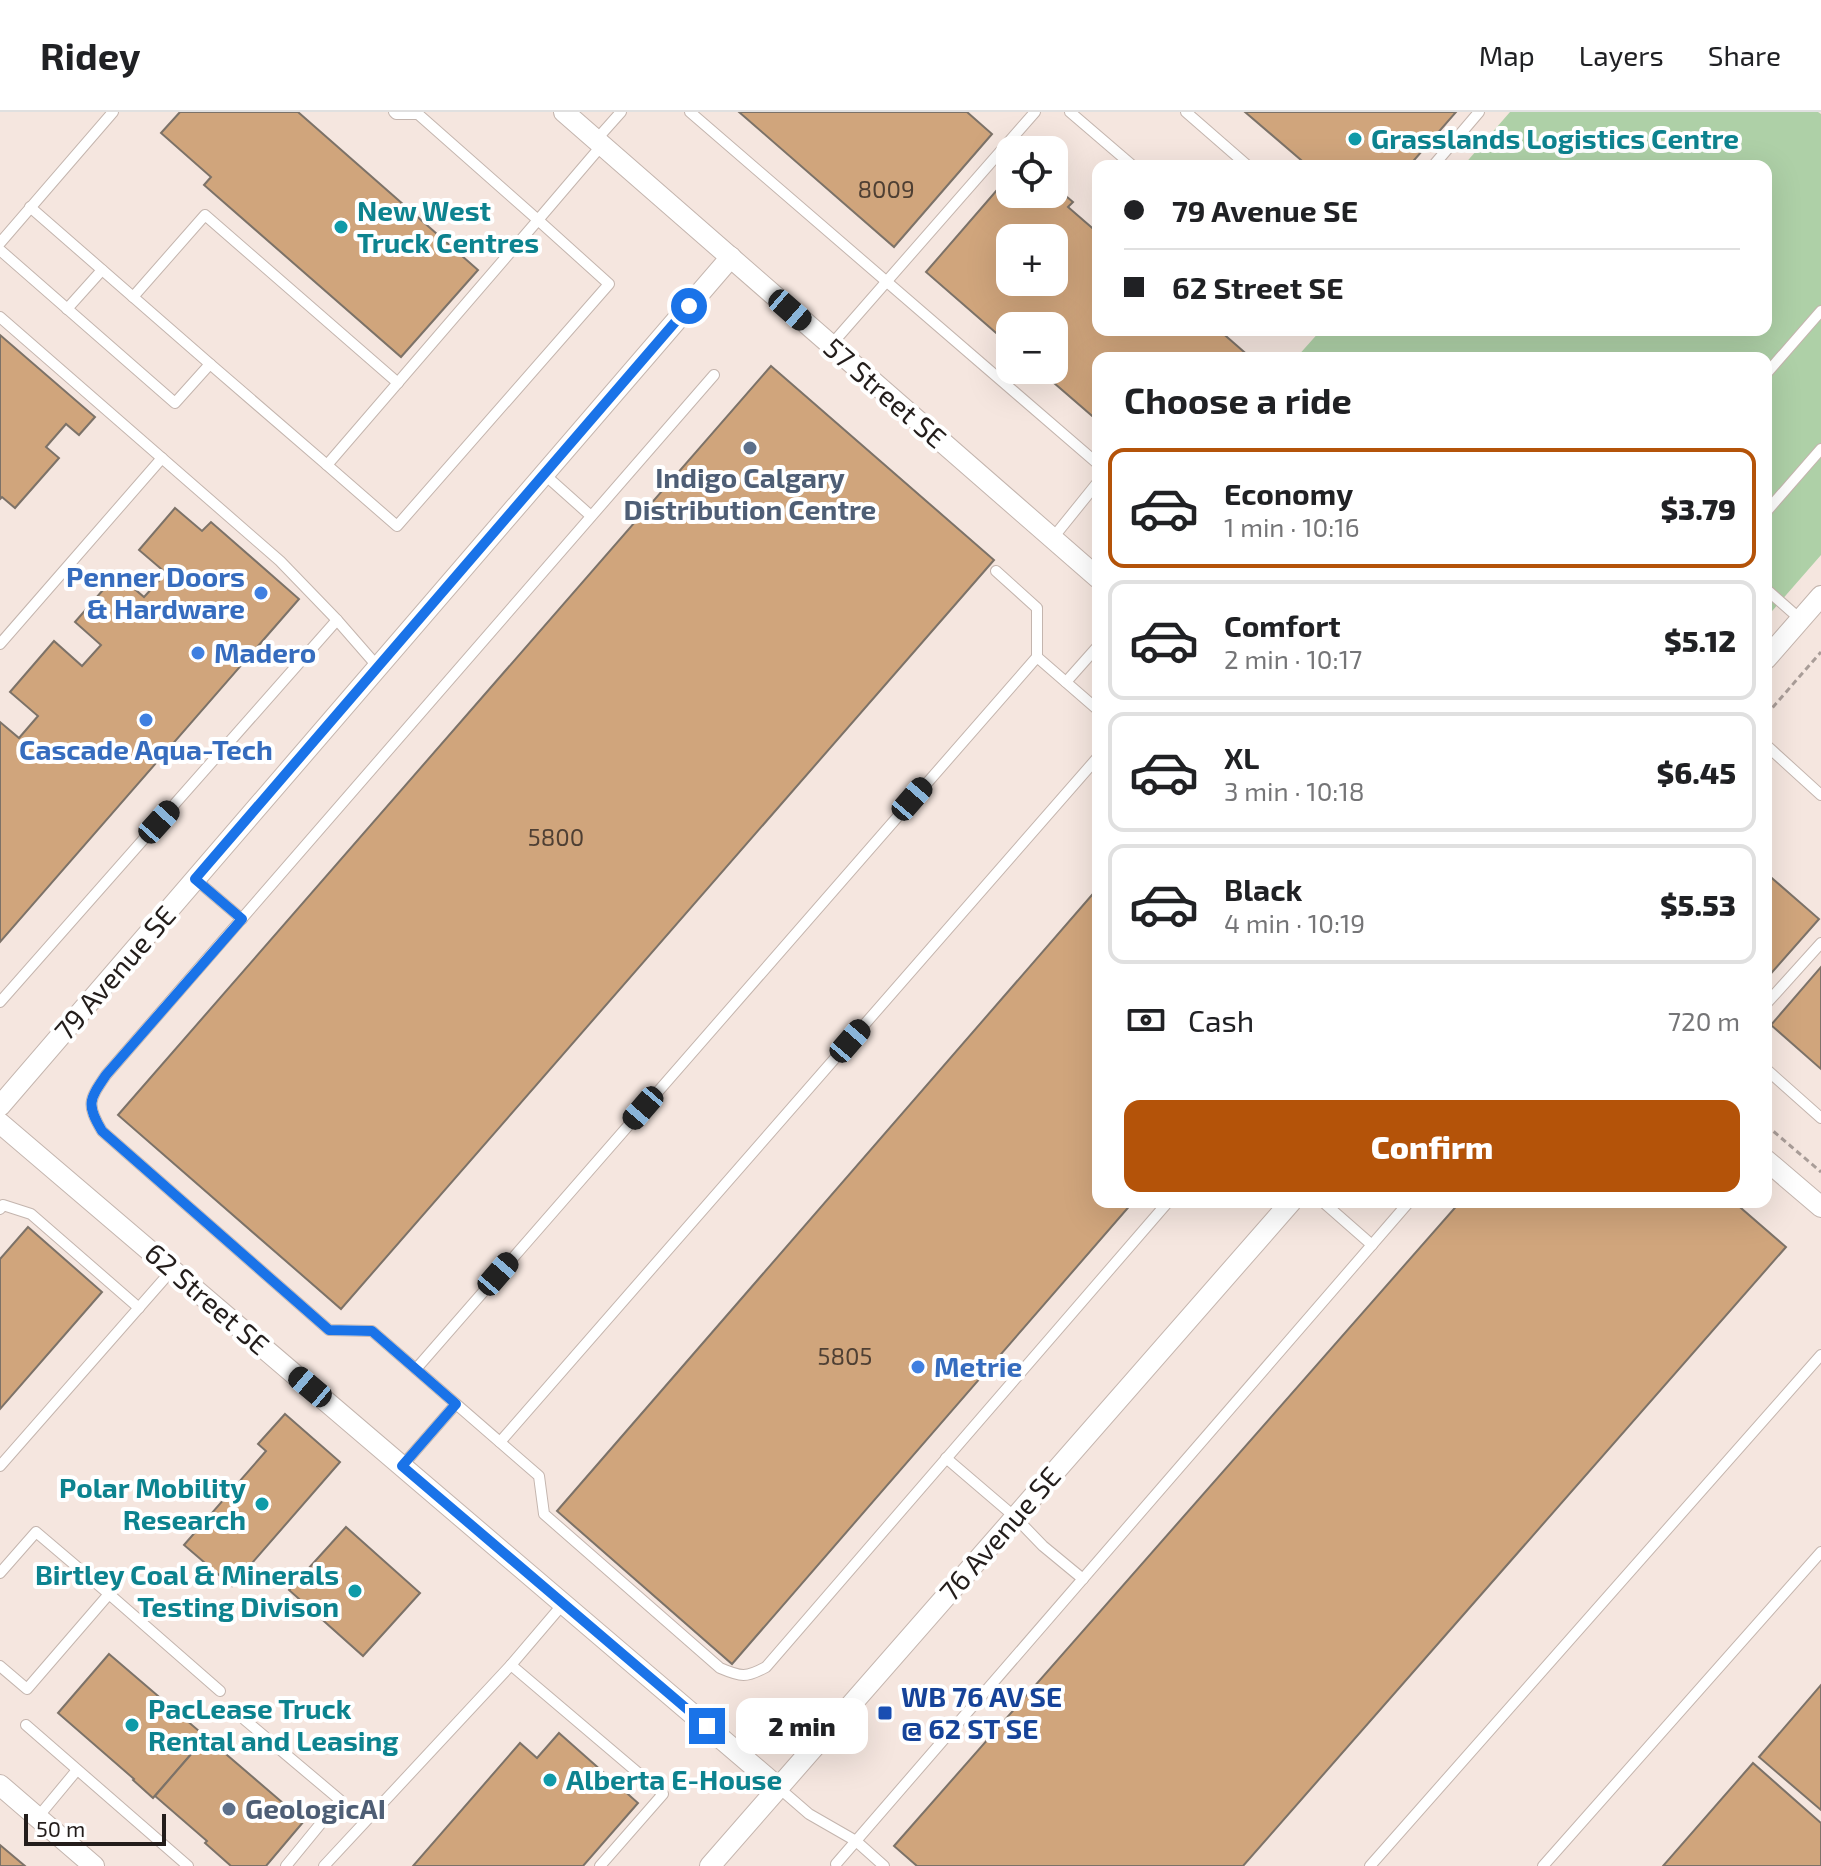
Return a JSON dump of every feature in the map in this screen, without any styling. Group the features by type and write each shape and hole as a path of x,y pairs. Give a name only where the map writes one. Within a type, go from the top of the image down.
{"street":[{"name":"57 Street SE","path":"564,112 1092,573"},
{"name":"79 Avenue SE","path":"0,1106 731,257"},
{"path":"1772,652 1821,596"},
{"name":"62 Street SE","path":"0,1123 779,1788"},
{"path":"1772,1165 1821,1207"},
{"name":"76 Avenue SE","path":"710,1866 1286,1208"},
{"path":"0,1785 94,1866"}],"lane":[{"path":"0,243 113,112"},
{"path":"30,207 397,526 609,284 418,113 394,112"},
{"path":"327,465 538,220 621,112"},
{"path":"690,112 1092,459"},
{"path":"830,345 1035,112"},
{"path":"1070,112 1126,160"},
{"path":"1186,112 1241,160"},
{"path":"1438,160 1479,112"},
{"path":"133,297 205,215 398,383"},
{"path":"0,250 175,403 210,364"},
{"path":"67,309 102,270"},
{"path":"1772,367 1820,313"},
{"path":"0,317 280,561 378,667"},
{"path":"714,375 106,1075 93,1095 92,1113 102,1131 329,1330 372,1331 500,1442 539,1476 544,1514 720,1668 738,1676 752,1675 766,1667 1163,1208"},
{"path":"1772,505 1821,449"},
{"path":"0,644 162,458"},
{"path":"544,474 591,516"},
{"path":"1052,539 1092,489"},
{"path":"416,1369 1037,657 1037,608 996,571"},
{"path":"1772,594 1800,619"},
{"path":"0,1002 337,620"},
{"path":"1066,682 1092,653"},
{"path":"1037,657 1092,705"},
{"path":"1772,750 1821,795"},
{"path":"500,1442 1092,764"},
{"path":"195,879 242,919"},
{"path":"1772,997 1821,943"},
{"path":"1772,1074 1821,1118"},
{"path":"0,1209 3,1205 31,1214 139,1308"},
{"path":"1330,1208 1372,1245"},
{"path":"836,1865 1404,1208"},
{"path":"0,1466 172,1270"},
{"path":"1370,1866 1821,1355"},
{"path":"402,1466 456,1404"},
{"path":"946,1458 1083,1579"},
{"path":"0,1573 36,1532 220,1691"},
{"path":"1543,1866 1821,1552"},
{"path":"0,1666 27,1689 109,1594"},
{"path":"324,1866 511,1665 563,1604"},
{"path":"511,1665 663,1794 600,1866"},
{"path":"245,1720 340,1800 286,1866"},
{"path":"26,1725 188,1866"},
{"path":"38,1817 77,1770"},
{"path":"779,1788 809,1814 856,1841 884,1866"}],"path":[{"path":"1772,708 1821,652"},
{"path":"1772,1130 1821,1172"}],"green space":[{"path":"1510,112 1821,114 1821,555 1772,611 1772,352 1301,352 1316,336 1772,336 1772,160 1468,160"}],"building":[{"name":"New West Truck Centres","path":"180,112 298,112 478,270 401,357 204,185 211,177 161,133"},
{"path":"739,112 967,112 992,134 894,247"},
{"name":"Grasslands Logistics Centre","path":"1245,112 1456,112 1414,160 1301,160"},
{"path":"996,191 996,208 1068,207 1092,228 1092,336 1226,336 1244,352 1092,352 1092,416 1055,384 1068,384 1068,312 996,312 996,333 926,272"},
{"path":"0,335 95,417 79,435 66,424 46,447 59,458 15,508 2,497 0,499"},
{"path":"771,366 994,560 341,1309 118,1115"},
{"path":"175,508 202,531 211,522 299,599 0,942 0,722 19,738 38,716 10,692 54,641 82,666 101,645 75,622 117,574 144,597 166,573 139,550"},
{"path":"1772,878 1819,919 1772,972"},
{"path":"1092,895 1092,1208 1128,1208 732,1664 557,1511"},
{"path":"1821,967 1821,1069 1772,1024"},
{"path":"1455,1208 1741,1208 1786,1247 1243,1866 917,1866 894,1846"},
{"path":"28,1227 102,1292 0,1409 0,1259"},
{"name":"Polar Mobility Research","path":"285,1414 340,1462 232,1586 184,1545 266,1451 258,1444"},
{"name":"Birtley Coal & Minerals Testing Divison","path":"346,1527 420,1593 363,1656 289,1590"},
{"name":"PacLease Truck Rental and Leasing","path":"109,1654 206,1737 153,1798 58,1713"},
{"path":"1821,1685 1821,1810 1759,1757"},
{"name":"Alberta E-House","path":"559,1733 638,1803 583,1866 413,1866 520,1743 537,1758"},
{"name":"GeologicAI","path":"206,1737 304,1821 266,1866 231,1866 155,1796"},
{"path":"1753,1763 1821,1823 1821,1866 1663,1866"},
{"path":"0,1845 25,1866 0,1866"}],"place":[{"name":"Grasslands Logistics Centre","path":"1355,139"},
{"name":"New West Truck Centres","path":"341,227"},
{"name":"Indigo Calgary Distribution Centre","path":"750,448"},
{"name":"Penner Doors & Hardware","path":"261,593"},
{"name":"Madero","path":"198,653"},
{"name":"Cascade Aqua-Tech","path":"146,720"},
{"name":"Metrie","path":"918,1367"},
{"name":"Polar Mobility Research","path":"262,1504"},
{"name":"Birtley Coal & Minerals Testing Divison","path":"355,1591"},
{"name":"WB 76 AV SE @ 62 ST SE","path":"885,1713"},
{"name":"PacLease Truck Rental and Leasing","path":"132,1725"},
{"name":"Alberta E-House","path":"550,1780"},
{"name":"GeologicAI","path":"229,1809"}],"route":[{"path":"689,306 195,879 242,919 106,1075 93,1095 92,1113 102,1131 329,1330 372,1331 456,1404 402,1466 707,1726"}]}
